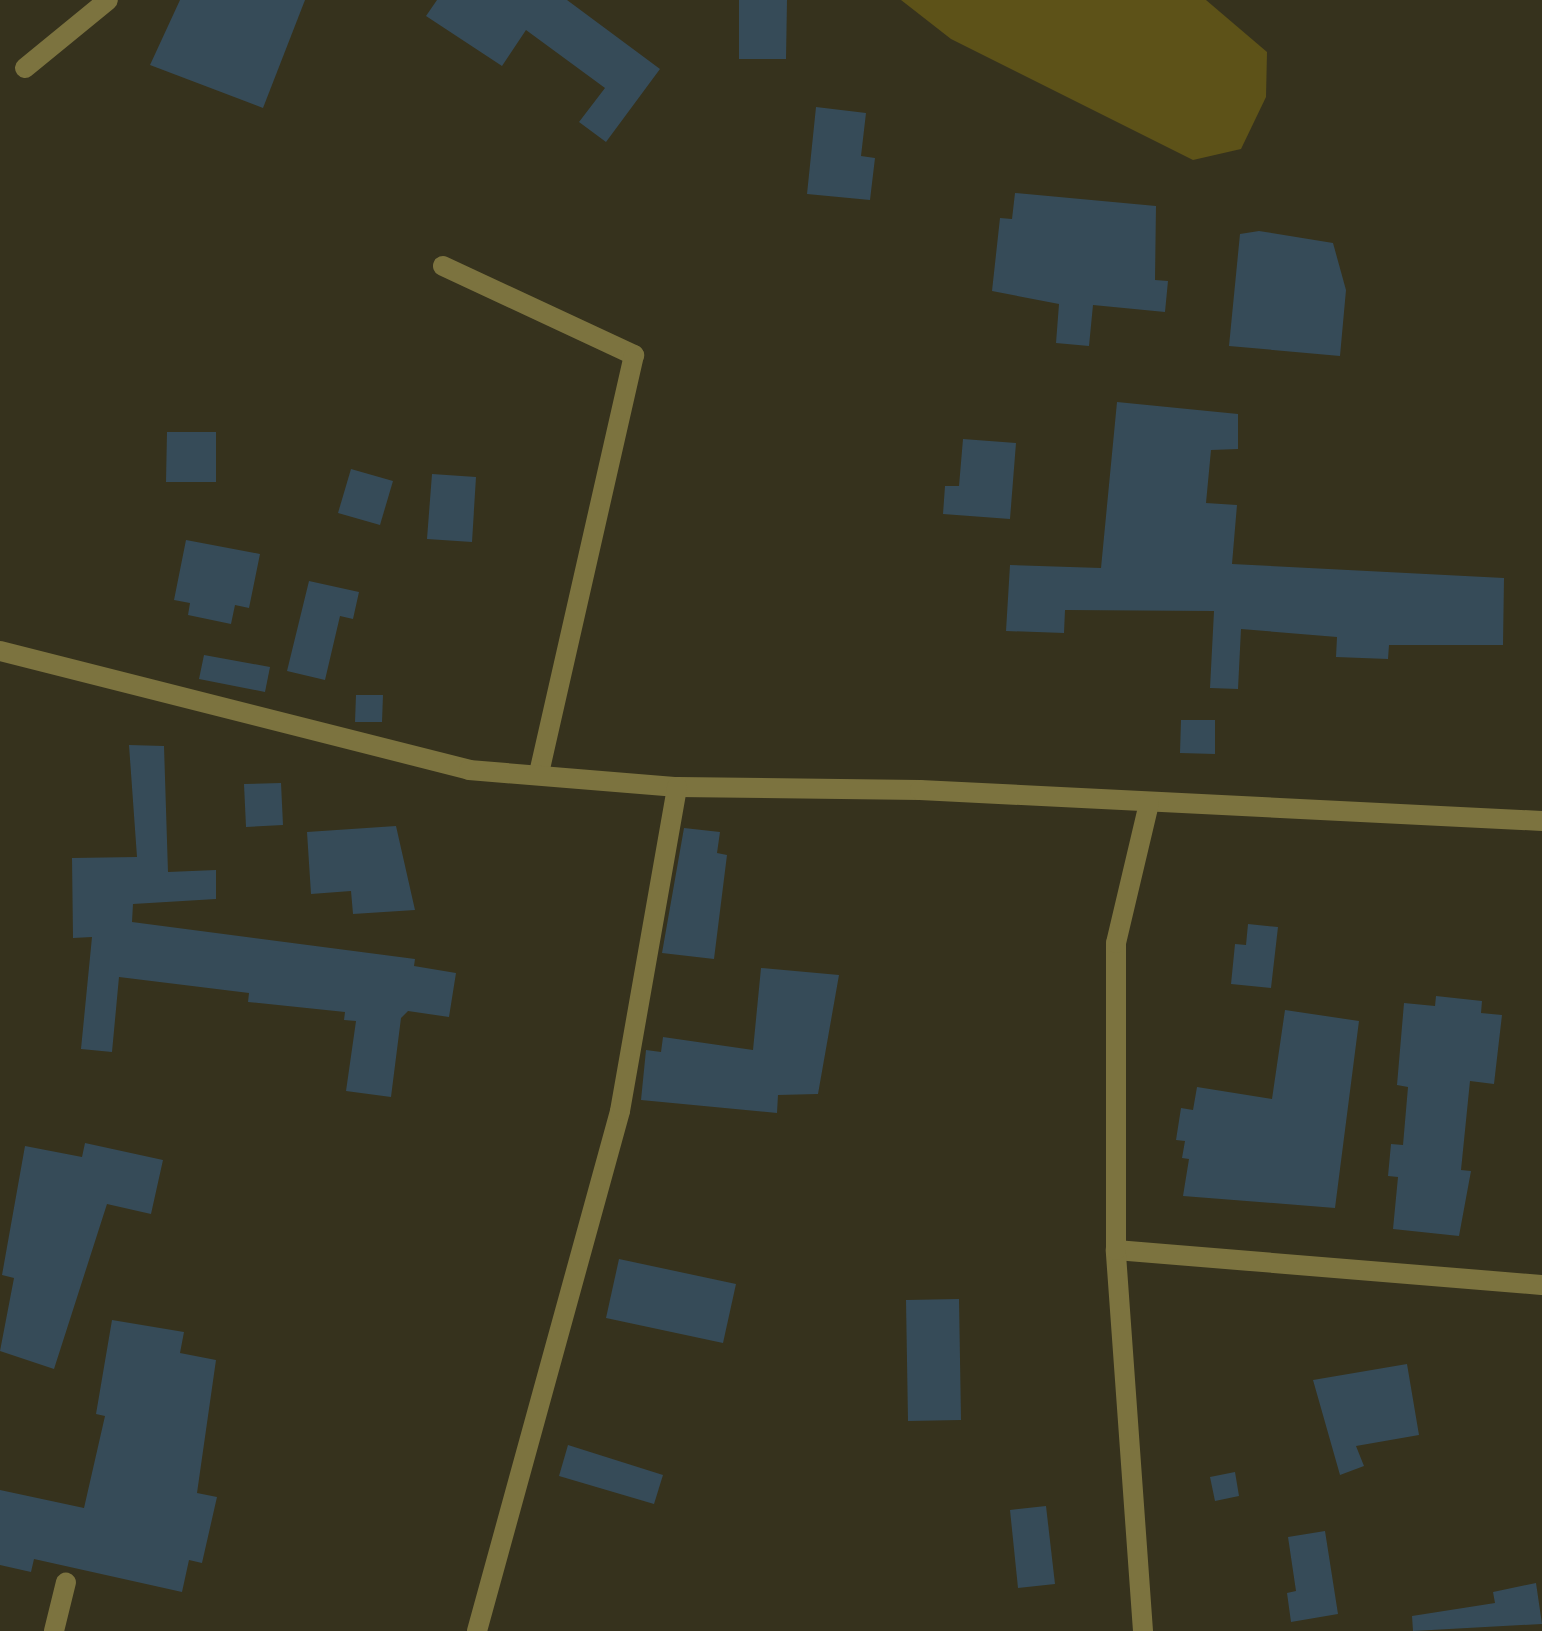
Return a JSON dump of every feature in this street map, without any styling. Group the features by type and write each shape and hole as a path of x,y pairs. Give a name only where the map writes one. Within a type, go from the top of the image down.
{"street":[{"path":"25,68 108,0"},
{"path":"443,266 634,355 540,773"},
{"path":"0,650 469,770 677,787 1542,820"},
{"path":"477,1631 620,1111 677,787"},
{"path":"1143,1631 1116,1250 1116,943 1149,804"},
{"path":"1116,1250 1542,1285"},
{"path":"54,1631 66,1582"}],"shaded area":[{"path":"901,0 1206,0 1267,52 1266,97 1241,149 1193,160 951,39"}],"building":[{"path":"180,0 305,0 263,108 150,65"},
{"path":"437,0 567,0 660,69 606,142 579,122 605,88 526,30 502,66 426,16"},
{"path":"739,0 787,0 786,59 739,59"},
{"path":"816,107 866,113 861,156 875,158 870,200 807,194"},
{"path":"1015,193 1156,206 1155,280 1168,281 1165,312 1093,305 1089,346 1056,343 1059,304 992,291 1000,218 1012,219"},
{"path":"1259,231 1333,243 1346,290 1340,356 1229,346 1240,234"},
{"path":"1117,402 1238,414 1238,449 1211,450 1206,503 1237,505 1232,564 1504,578 1503,645 1389,645 1388,659 1336,657 1337,637 1241,629 1238,689 1210,688 1214,611 1065,610 1064,633 1006,631 1010,565 1101,568"},
{"path":"167,432 216,432 216,482 166,482"},
{"path":"963,439 1016,443 1010,519 943,514 945,486 959,486"},
{"path":"351,469 393,481 380,525 338,513"},
{"path":"432,474 476,477 472,542 427,539"},
{"path":"186,540 260,554 249,608 235,605 231,624 188,615 190,603 174,600"},
{"path":"309,581 359,592 353,619 340,616 325,680 287,671"},
{"path":"204,655 270,667 265,692 199,679"},
{"path":"356,695 383,695 382,722 355,722"},
{"path":"1181,720 1215,720 1215,754 1180,753"},
{"path":"129,745 164,746 168,872 216,870 216,899 133,904 132,922 415,959 414,966 456,973 449,1017 408,1011 401,1018 391,1097 346,1091 356,1021 344,1020 345,1012 248,1002 249,993 119,977 112,1052 81,1049 92,937 73,938 72,858 137,857"},
{"path":"281,783 283,825 246,827 244,784"},
{"path":"396,826 415,910 353,914 351,891 311,894 307,832"},
{"path":"684,828 720,832 717,853 727,855 714,959 662,953"},
{"path":"1248,924 1278,927 1271,988 1231,984 1235,944 1246,945"},
{"path":"761,968 839,975 818,1094 778,1095 777,1113 641,1100 646,1050 661,1052 663,1037 753,1050"},
{"path":"1436,996 1482,1001 1481,1013 1502,1015 1494,1084 1470,1081 1461,1170 1471,1171 1459,1236 1393,1229 1398,1177 1388,1176 1391,1144 1403,1145 1408,1087 1397,1085 1404,1003 1435,1006"},
{"path":"1285,1010 1359,1021 1335,1208 1183,1196 1189,1159 1182,1158 1185,1141 1176,1140 1181,1108 1193,1110 1197,1087 1272,1099"},
{"path":"85,1143 163,1160 151,1214 107,1204 54,1369 0,1351 14,1278 2,1275 25,1146 82,1157"},
{"path":"619,1259 736,1284 723,1343 606,1318"},
{"path":"959,1299 961,1420 908,1421 906,1300"},
{"path":"112,1320 184,1332 180,1353 216,1360 197,1493 217,1497 202,1563 189,1560 182,1592 34,1559 31,1572 0,1565 0,1490 84,1508 105,1416 96,1414"},
{"path":"1407,1364 1419,1435 1356,1446 1364,1466 1340,1475 1313,1380"},
{"path":"568,1445 663,1475 654,1504 559,1476"},
{"path":"1235,1472 1239,1496 1215,1501 1210,1477"},
{"path":"1046,1506 1055,1584 1018,1588 1010,1510"},
{"path":"1325,1531 1338,1614 1291,1622 1287,1593 1296,1591 1288,1537"},
{"path":"1536,1583 1542,1624 1413,1631 1412,1616 1495,1603 1493,1592"}]}
